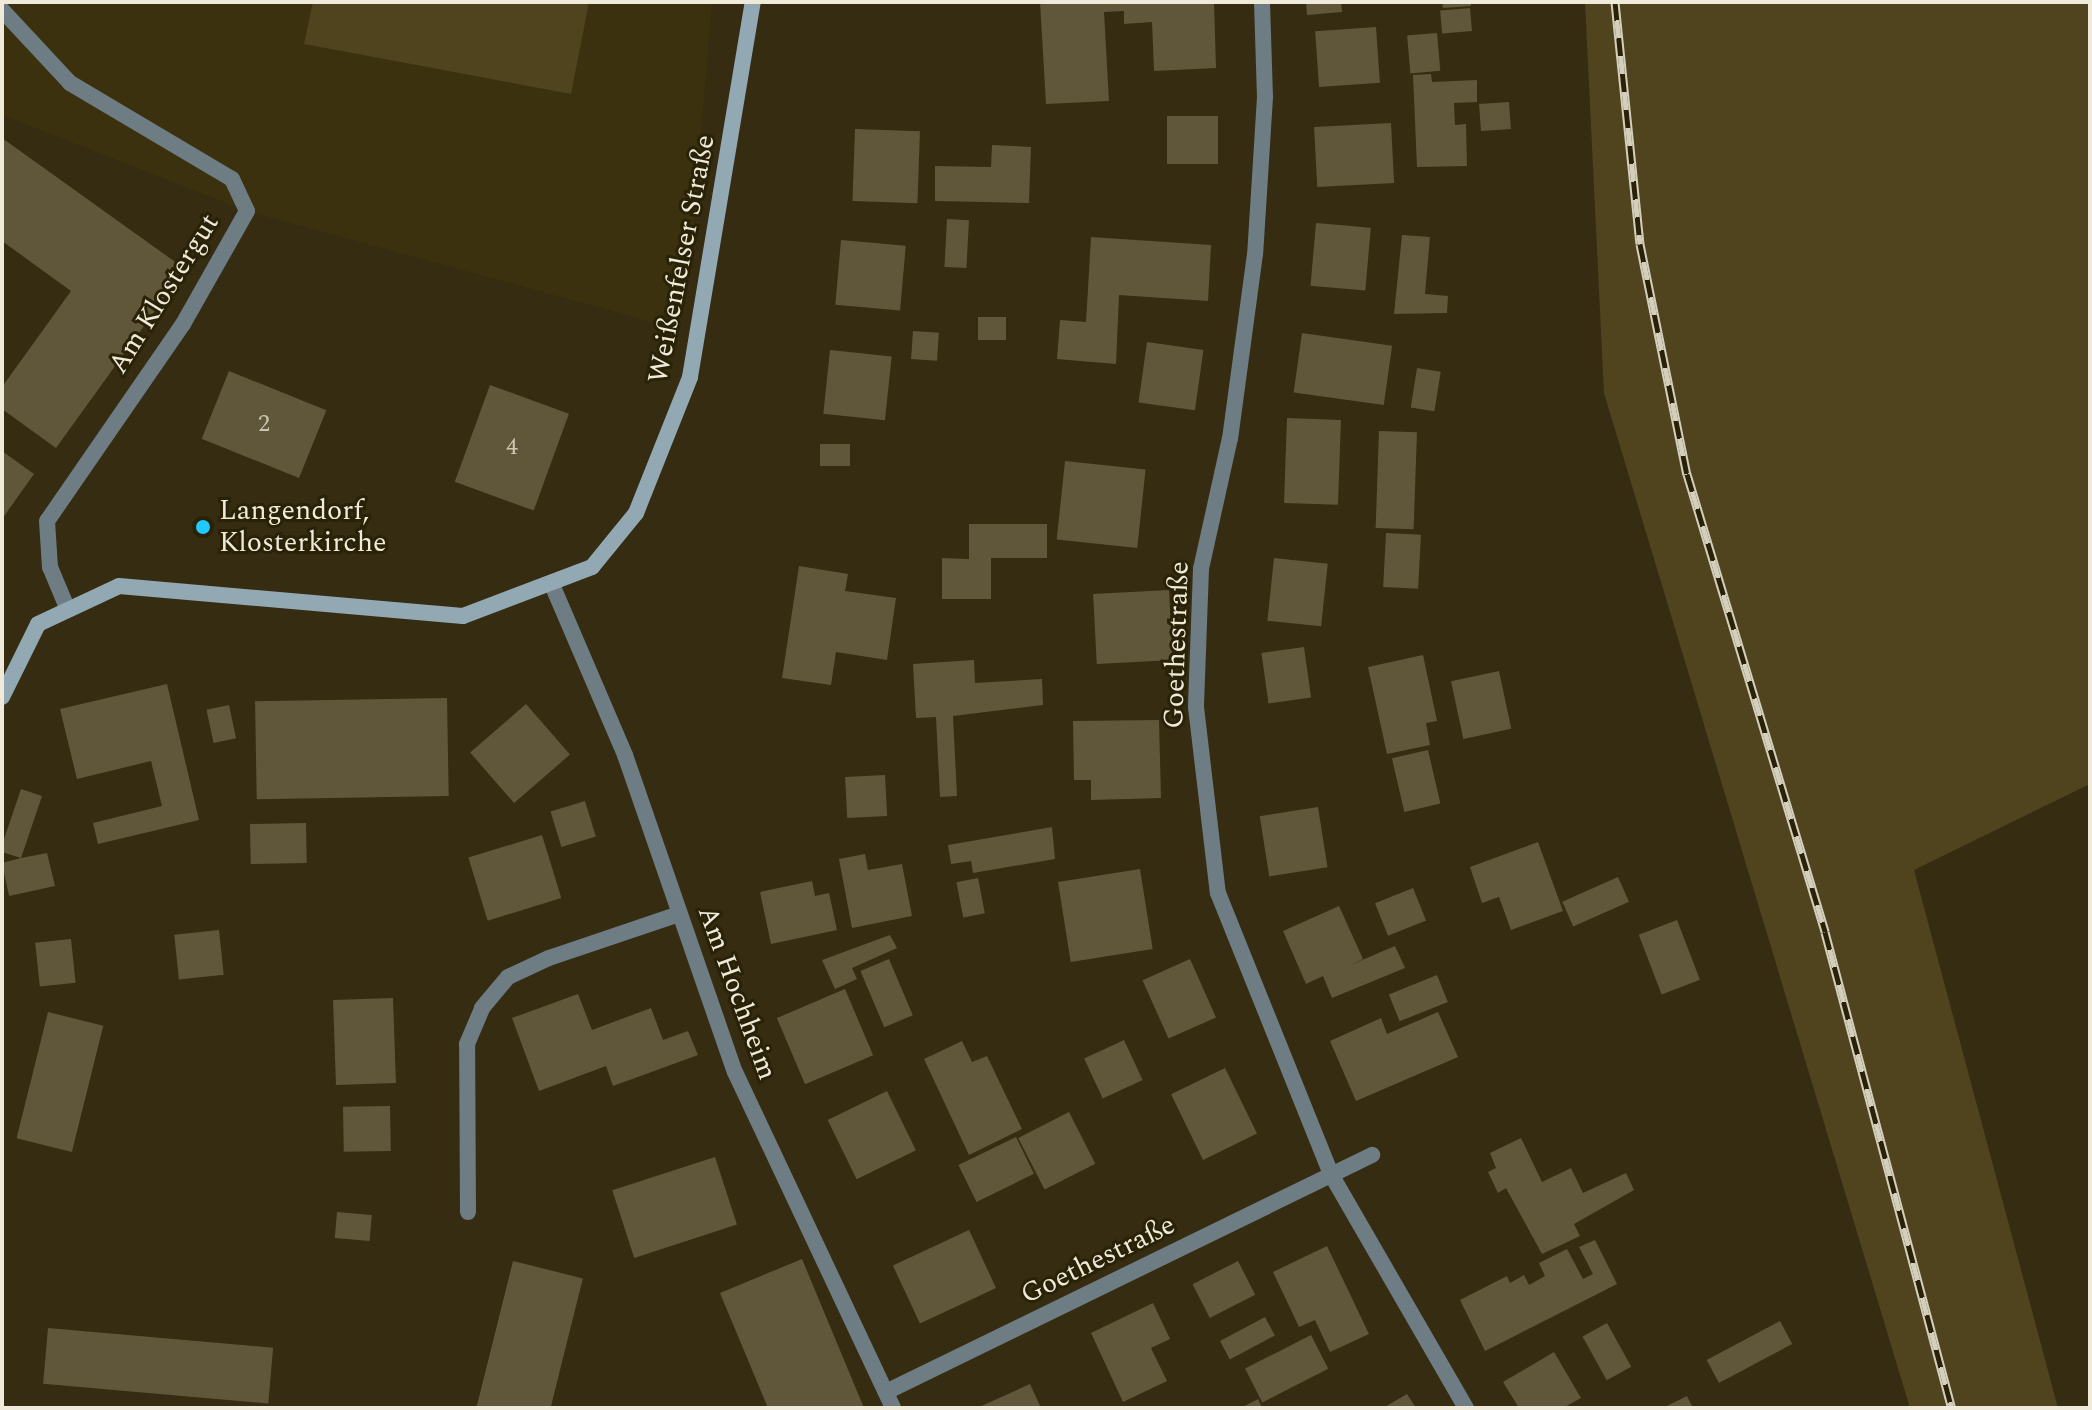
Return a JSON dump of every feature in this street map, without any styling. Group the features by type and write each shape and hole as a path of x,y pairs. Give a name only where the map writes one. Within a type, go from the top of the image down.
{"street":[{"name":"Weißenfelser Straße","path":"2,697 38,624 66,605 119,586 209,588 463,616 553,587 592,567 636,513 690,377 753,2"},
{"name":"Goethestraße","path":"1262,2 1265,97 1255,254 1230,438 1201,569 1196,707 1218,893 1332,1176 1466,1408"},
{"name":"Am Klostergut","path":"2,10 70,83 232,179 247,211 183,324 47,521 50,567 66,605"},
{"name":"Am Hochheim","path":"553,587 625,755 735,1072 893,1408"},
{"path":"468,1212 467,1044 482,1008 508,977 549,958 679,914"},
{"name":"Goethestraße","path":"886,1392 1372,1155"}],"shaded area":[{"path":"2,2 712,2 692,241 659,324 247,211 2,115"},
{"path":"313,2 589,2 571,94 304,44"},
{"path":"1585,2 2090,2 2090,784 1914,870 2058,1408 1910,1408 1604,393"}],"building":[{"path":"1040,2 1214,2 1216,68 1154,71 1152,22 1124,24 1124,11 1104,12 1109,101 1046,104"},
{"path":"1306,2 1341,2 1342,12 1307,15"},
{"path":"1442,2 1471,2 1471,6 1443,8"},
{"path":"1470,8 1472,31 1442,34 1440,11"},
{"path":"1376,27 1380,83 1319,87 1315,31"},
{"path":"1437,33 1440,71 1410,73 1407,36"},
{"path":"1431,74 1432,82 1477,80 1477,102 1454,103 1455,125 1466,124 1467,166 1417,167 1413,75"},
{"path":"1509,102 1511,129 1481,131 1479,104"},
{"path":"1167,116 1218,116 1218,164 1167,164"},
{"path":"1391,123 1394,183 1317,187 1314,127"},
{"path":"855,129 920,131 917,203 852,201"},
{"path":"2,138 185,269 56,448 2,409 2,387 71,291 2,241"},
{"path":"992,145 1031,147 1029,203 935,201 935,166 991,167"},
{"path":"947,219 969,220 966,268 944,267"},
{"path":"1316,223 1371,228 1365,291 1311,286"},
{"path":"1402,235 1430,237 1425,294 1448,296 1447,313 1394,314"},
{"path":"1091,237 1211,245 1208,301 1119,295 1116,364 1057,359 1060,320 1086,322"},
{"path":"841,240 906,246 900,310 835,305"},
{"path":"978,317 1006,317 1006,340 978,340"},
{"path":"913,331 939,333 937,361 911,359"},
{"path":"1302,333 1392,346 1384,405 1294,392"},
{"path":"1147,342 1203,350 1195,410 1139,402"},
{"path":"830,350 892,356 885,420 823,414"},
{"path":"1417,368 1441,372 1434,411 1411,408"},
{"path":"229,371 326,410 299,478 202,439"},
{"path":"490,385 569,414 534,511 455,482"},
{"path":"1287,418 1341,420 1338,505 1284,503"},
{"path":"1379,431 1417,432 1414,529 1376,528"},
{"path":"820,444 850,444 850,466 820,466"},
{"path":"2,451 34,474 2,519"},
{"path":"1065,461 1146,469 1137,548 1057,540"},
{"path":"969,524 1047,524 1047,558 991,558 991,599 942,599 942,558 969,559"},
{"path":"1386,533 1421,535 1418,589 1383,587"},
{"path":"1274,558 1328,564 1321,626 1267,621"},
{"path":"799,566 848,574 845,591 896,598 887,660 836,652 831,685 782,678"},
{"path":"1169,590 1173,660 1097,664 1093,594"},
{"path":"1304,647 1311,698 1269,703 1261,653"},
{"path":"1423,655 1437,721 1426,723 1430,745 1387,754 1368,667"},
{"path":"974,660 975,683 1042,679 1043,705 953,716 957,796 940,797 936,717 916,718 913,664"},
{"path":"1499,671 1511,729 1463,739 1451,681"},
{"path":"167,684 199,820 98,844 93,823 162,806 151,761 77,779 60,709"},
{"path":"447,698 449,796 257,799 255,701"},
{"path":"526,704 570,755 514,803 470,753"},
{"path":"229,705 236,738 214,743 207,710"},
{"path":"1159,720 1161,798 1091,800 1091,780 1074,780 1073,721"},
{"path":"1428,750 1440,804 1404,812 1392,758"},
{"path":"885,775 887,816 847,818 845,777"},
{"path":"21,789 42,796 21,858 2,852 2,845"},
{"path":"585,801 596,836 561,847 551,812"},
{"path":"1318,807 1328,867 1269,876 1260,816"},
{"path":"306,823 307,863 251,864 250,824"},
{"path":"1052,827 1055,859 973,873 971,861 951,864 948,845"},
{"path":"542,835 561,898 488,921 468,858"},
{"path":"1538,842 1563,911 1511,930 1499,897 1482,903 1470,867"},
{"path":"47,853 55,886 9,896 2,863"},
{"path":"865,854 868,870 902,864 912,916 852,928 839,859"},
{"path":"1140,869 1153,949 1071,962 1058,882"},
{"path":"1618,877 1629,902 1573,926 1562,902"},
{"path":"978,878 985,913 963,918 956,882"},
{"path":"812,881 815,896 829,893 837,930 771,944 760,892"},
{"path":"1413,888 1426,920 1388,936 1375,903"},
{"path":"1339,906 1363,959 1348,966 1395,946 1405,968 1332,998 1323,976 1306,984 1283,931"},
{"path":"1677,920 1700,980 1662,994 1639,935"},
{"path":"219,930 224,975 179,979 174,935"},
{"path":"890,935 897,948 852,968 857,979 835,989 822,960"},
{"path":"71,939 76,983 40,987 35,943"},
{"path":"889,959 913,1015 884,1027 860,971"},
{"path":"1190,959 1216,1017 1169,1039 1142,980"},
{"path":"1437,975 1448,1002 1400,1021 1389,994"},
{"path":"845,989 873,1055 805,1084 777,1018"},
{"path":"578,994 592,1030 651,1008 663,1040 688,1031 698,1055 613,1086 606,1066 539,1091 512,1018"},
{"path":"393,998 396,1083 336,1085 333,1000"},
{"path":"48,1012 103,1026 72,1152 17,1138"},
{"path":"1438,1012 1458,1057 1356,1101 1330,1041 1381,1018 1387,1034"},
{"path":"1124,1040 1143,1080 1103,1098 1084,1059"},
{"path":"962,1041 972,1062 987,1056 1022,1129 969,1155 924,1059"},
{"path":"1225,1068 1257,1134 1203,1160 1171,1094"},
{"path":"887,1091 916,1150 857,1179 828,1120"},
{"path":"390,1106 391,1151 344,1152 343,1107"},
{"path":"1069,1112 1095,1164 1045,1190 1018,1138"},
{"path":"1016,1137 1034,1174 976,1202 958,1165"},
{"path":"1521,1138 1542,1182 1571,1168 1583,1193 1626,1173 1634,1190 1574,1224 1580,1236 1542,1254 1506,1188 1498,1193 1488,1172 1496,1168 1490,1153"},
{"path":"715,1157 737,1225 634,1258 612,1190"},
{"path":"337,1212 372,1215 370,1241 335,1238"},
{"path":"969,1230 996,1288 920,1324 893,1265"},
{"path":"1595,1240 1617,1284 1485,1351 1460,1300 1507,1276 1510,1283 1524,1275 1529,1285 1545,1276 1539,1263 1567,1249 1583,1279 1593,1274 1579,1247"},
{"path":"1327,1246 1369,1334 1330,1352 1315,1320 1299,1327 1273,1272"},
{"path":"802,1259 864,1408 768,1408 720,1293"},
{"path":"513,1261 583,1278 551,1408 476,1408"},
{"path":"1238,1261 1255,1295 1210,1318 1193,1284"},
{"path":"1153,1303 1170,1339 1151,1348 1167,1381 1123,1402 1091,1333"},
{"path":"1265,1317 1275,1336 1230,1359 1220,1341"},
{"path":"1780,1321 1792,1344 1719,1383 1707,1360"},
{"path":"1607,1323 1631,1367 1607,1380 1583,1337"},
{"path":"48,1328 273,1348 268,1403 43,1384"},
{"path":"1311,1335 1328,1369 1262,1402 1245,1369"},
{"path":"1554,1352 1581,1398 1563,1408 1519,1408 1503,1382"},
{"path":"1030,1384 1041,1408 977,1408"},
{"path":"1407,1394 1416,1408 1383,1408"},
{"path":"1687,1396 1693,1408 1663,1408"},
{"path":"1258,1399 1262,1408 1241,1408"}],"railway":[{"path":"1615,2 1640,244 1687,474 1825,932 1952,1408"}],"place":[{"name":"Langendorf, Klosterkirche","path":"203,527"}]}
